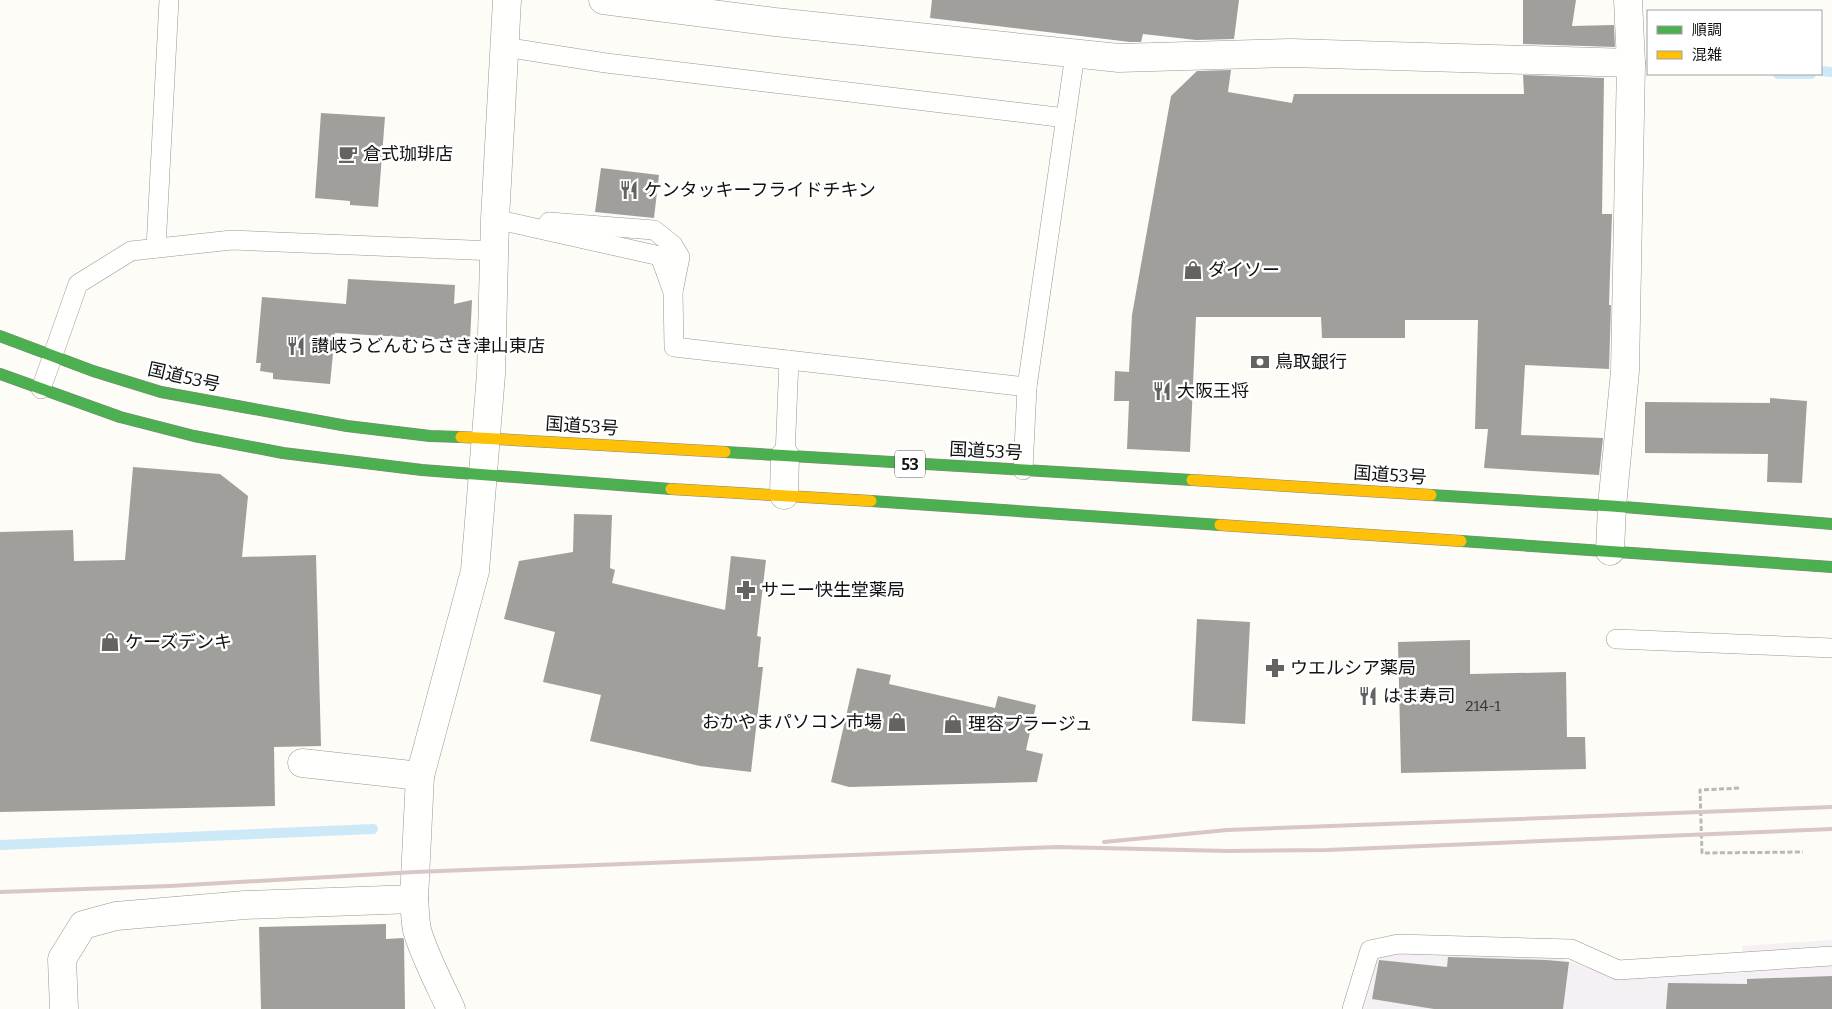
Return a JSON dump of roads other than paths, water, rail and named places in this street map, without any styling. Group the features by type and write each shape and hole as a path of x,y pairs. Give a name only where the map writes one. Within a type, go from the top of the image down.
{"highway":[{"name":"国道53号","path":"0,336 161,392 266,413 347,426 430,436 1612,506 1832,524"},
{"name":"53","path":"0,374 120,417 194,436 283,453 422,470 596,484 784,495 1832,567"}],"street":[{"path":"451,1009 417,930 414,899 420,776 475,571 491,374 495,219 507,0"},
{"path":"602,0 775,22 1119,58 1291,53 1631,63"},
{"path":"1610,551 1612,506 1625,371 1631,63 1628,0"},
{"path":"784,495 785,456"},
{"path":"302,763 420,776"},
{"path":"64,1009 62,959 83,925 116,916 245,905 414,899"}],"lane":[{"path":"156,248 169,0"},
{"path":"504,46 606,63 1066,118"},
{"path":"1024,470 1027,387 1076,54"},
{"path":"495,219 660,256 673,292 674,347 1027,387"},
{"path":"41,389 78,284 131,251 232,240 495,251"},
{"path":"785,456 789,360"},
{"path":"1616,639 1832,648"},
{"path":"1352,1009 1370,950 1398,944 1571,949 1618,970 1832,956"}],"waterway":[{"path":"1822,71 1832,72"},
{"path":"0,845 373,829"}],"railway":[{"path":"1104,842 1227,830 1832,807"},
{"path":"0,892 170,886 415,872 1057,847 1228,851 1327,850 1832,829"}],"place":[{"name":"倉式珈琲店","path":"348,154"},
{"name":"ケンタッキーフライドチキン","path":"629,190"},
{"name":"ダイソー","path":"1193,270"},
{"name":"讃岐うどんむらさき津山東店","path":"296,346"},
{"name":"鳥取銀行","path":"1260,362"},
{"name":"大阪王将","path":"1162,391"},
{"name":"サニー快生堂薬局","path":"746,590"},
{"name":"ケーズデンキ","path":"110,642"},
{"name":"ウエルシア薬局","path":"1275,668"},
{"name":"はま寿司","path":"1368,696"},
{"name":"おかやまパソコン市場","path":"897,722"},
{"name":"理容プラージュ","path":"953,724"}]}
